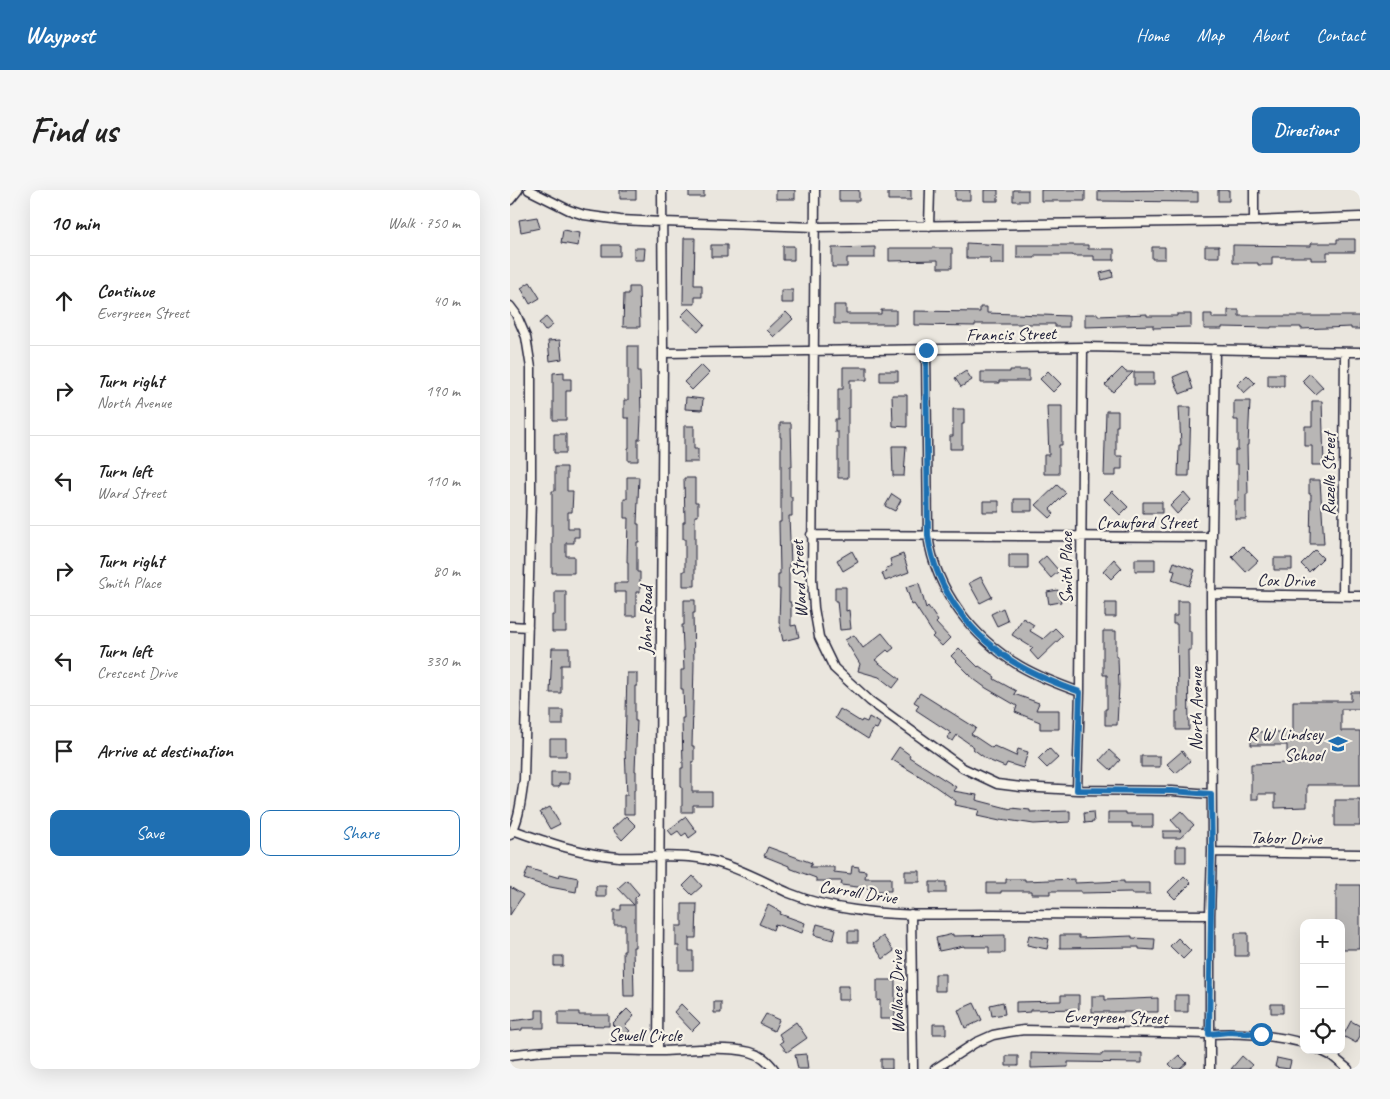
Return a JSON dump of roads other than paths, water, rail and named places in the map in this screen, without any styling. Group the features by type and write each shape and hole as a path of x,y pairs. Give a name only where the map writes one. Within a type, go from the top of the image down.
{"street":[{"path":"510,200 518,190"},
{"path":"530,190 569,210 584,215 620,220 815,227 1254,221 1360,217"},
{"name":"Johns Road","path":"658,1051 663,353 662,190"},
{"name":"Ward Street","path":"815,190 812,535 814,608 819,637 834,668 850,684 955,762 997,784 1077,790 1172,791 1211,794"},
{"path":"929,226 930,190"},
{"path":"1254,190 1254,221"},
{"path":"510,306 516,314 526,337 531,368 531,497 524,780 520,807 512,832"},
{"name":"Francis Street","path":"663,353 1083,347 1360,352"},
{"name":"Smith Place","path":"1077,790 1080,692 1083,347"},
{"name":"North Avenue","path":"1210,1069 1212,852 1211,594 1215,349"},
{"path":"926,350 928,536 931,554 939,577 955,606 973,629 995,649 1020,666 1053,682 1080,692"},
{"name":"Ruzelle Street","path":"1344,596 1345,352"},
{"name":"Crawford Street","path":"812,535 1212,537"},
{"name":"Cox Drive","path":"1211,594 1360,596"},
{"path":"510,626 528,627"},
{"name":"Carroll Drive","path":"512,832 581,852 619,856 659,858 677,855 700,858 744,872 790,893 821,904 856,910 911,914 1210,916"},
{"name":"Tabor Drive","path":"1212,852 1360,854"},
{"name":"Wallace Drive","path":"911,914 913,1069"},
{"name":"Evergreen Street","path":"936,1069 975,1043 993,1035 1024,1030 1209,1034 1229,1032 1261,1034 1300,1042"},
{"name":"Sewell Circle","path":"510,1055 543,1052 724,1050 749,1052 766,1058 774,1069"},
{"path":"1328,1054 1348,1069"}],"place":[{"name":"R W Lindsey School","path":"1338,744"}]}
